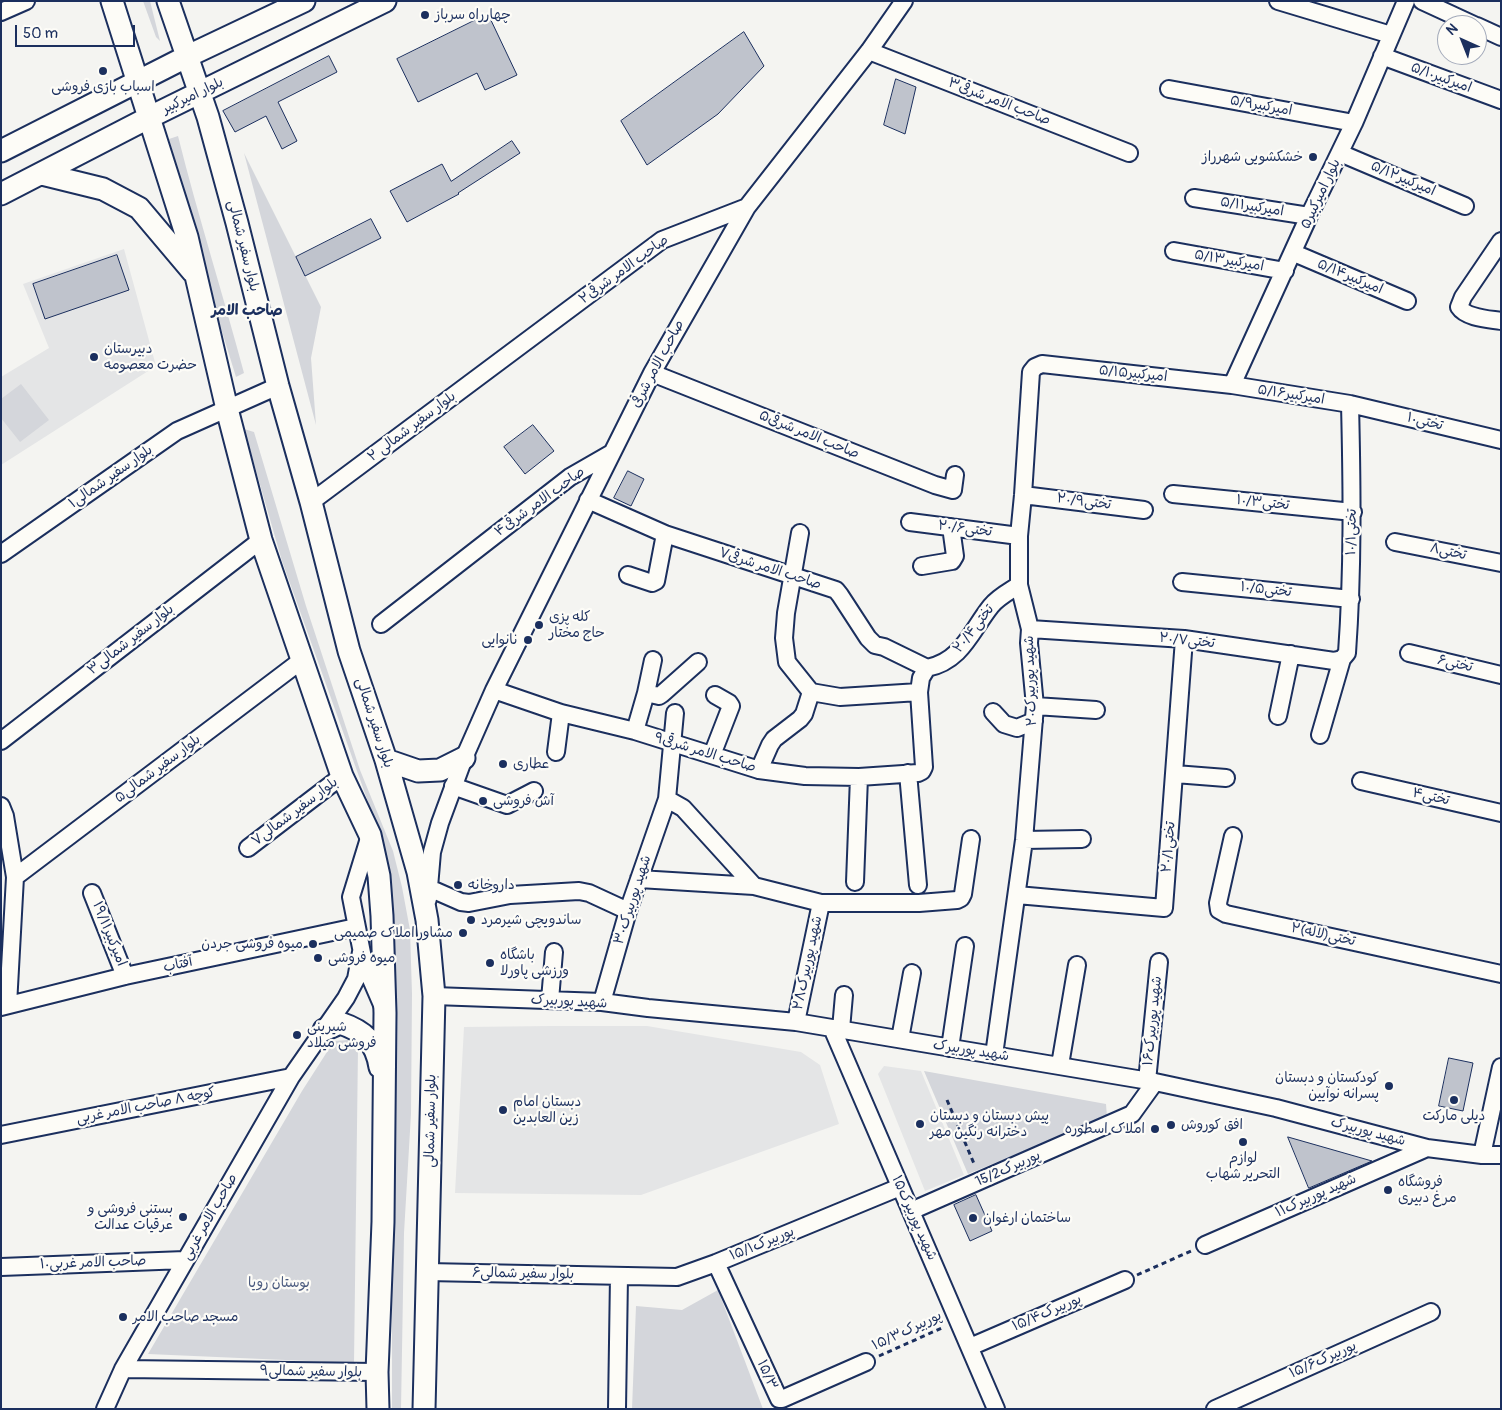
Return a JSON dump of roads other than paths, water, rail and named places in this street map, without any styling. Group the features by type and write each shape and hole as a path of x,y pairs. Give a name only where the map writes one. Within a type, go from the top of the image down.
{"main road":[{"path":"112,1 187,237 227,409 261,540 342,776 370,835 379,876 385,1013 385,1104 377,1372 378,1409"},
{"name":"بلوار سفیر شمالی","path":"168,1 200,92 238,223 278,386 311,502 349,650 386,760 418,872 427,920 434,996 424,1409"},
{"path":"1,151 188,56 304,1"},
{"name":"بلوار امیرکبیر","path":"1,194 150,117 385,1"},
{"path":"42,174 103,189 139,208 197,277"},
{"path":"386,760 418,771 440,770 464,758"},
{"path":"324,1030 340,1023 361,1032 367,1038 375,1048 379,1062 385,1104"}],"street":[{"path":"1,12 26,1"},
{"name":"صاحب الامر شرقی","path":"427,920 432,852 440,823 464,758 494,690 652,373 747,207 869,51 904,1"},
{"path":"1278,1 1391,35"},
{"name":"بلوار امیرکبیر۵","path":"1232,385 1294,253 1309,216 1354,123 1406,1"},
{"path":"1422,1 1452,15"},
{"path":"1487,31 1501,37"},
{"name":"صاحب الامر شرقی۳","path":"869,51 1129,153"},
{"name":"امیرکبیر۵/۱۰","path":"1382,56 1501,100"},
{"name":"امیرکبیر۵/۹","path":"1169,89 1354,123"},
{"name":"امیرکبیر۵/۱۲","path":"1340,153 1465,206"},
{"name":"امیرکبیر۵/۱۱","path":"1194,198 1309,216"},
{"name":"۲صاحب الامر شرقی","path":"512,352 662,240 747,207"},
{"path":"1501,241 1460,302 1460,308 1466,313 1501,321"},
{"name":"امیرکبیر۵/۱۳","path":"1174,251 1285,271"},
{"name":"امیرکبیر۵/۱۴","path":"1294,253 1407,301"},
{"name":"بلوار سفیر شمالی ۲","path":"311,502 512,352"},
{"name":"امیرکبیر۵/۱۵","path":"1035,367 1042,364 1232,385"},
{"name":"شهید پوربیرک۲۰","path":"994,1055 1024,840 1034,713 1029,643 1030,629 1019,584 1019,536 1024,495 1031,372 1035,367"},
{"name":"صاحب الامر شرقی۵","path":"652,373 935,485 953,490 955,475"},
{"name":"امیرکبیر۵/۱۶","path":"1232,385 1350,404"},
{"name":"بلوار سفیر شمالی۱","path":"1,554 177,431 278,386"},
{"name":"تختی۱۰","path":"1350,404 1501,440"},
{"name":"تختی۱۰/۱","path":"1320,735 1342,659 1347,653 1351,599 1353,512 1350,404"},
{"name":"صاحب الامر شرقی۴","path":"381,624 471,552 570,477 610,454"},
{"name":"تختی۱۰/۳","path":"1173,494 1353,512"},
{"name":"تختی۲۰/۹","path":"1024,495 1144,510"},
{"name":"صاحب الامر شرقی۷","path":"588,500 666,534 836,590 868,638 875,645 884,647 927,668"},
{"name":"تختی۲۰/۶","path":"910,522 1019,536"},
{"path":"922,566 952,561 954,559 951,527"},
{"path":"800,533 794,577 786,613 787,662 810,692 840,697 919,692"},
{"path":"628,575 652,583 656,581 666,534"},
{"name":"بلوار سفیر شمالی۳","path":"1,741 261,540"},
{"name":"تختی۸","path":"1395,542 1501,563"},
{"name":"تختی۱۰/۵","path":"1182,582 1351,599"},
{"name":"تختی۲۰/۴","path":"927,668 940,666 956,655 993,604 1019,584"},
{"name":"تختی۲۰/۷","path":"1030,629 1184,639 1334,661 1342,659"},
{"name":"تختی۲۰/۱","path":"1017,895 1164,908 1184,639"},
{"path":"1278,716 1291,654"},
{"name":"تختی۶","path":"1409,654 1501,675"},
{"name":"بلوار سفیر شمالی۵","path":"15,878 302,660"},
{"path":"636,731 653,660"},
{"path":"646,693 659,696 698,662"},
{"path":"918,885 915,772 924,767 919,692 921,678 927,668"},
{"name":"صاحب الامر شرقی۹","path":"494,690 561,713 636,731 759,770 805,776 859,777 915,772"},
{"path":"759,770 774,739 804,714 810,692"},
{"path":"712,755 731,706 715,695"},
{"path":"993,712 1004,724 1018,728 1034,713 1096,710"},
{"path":"556,752 561,713"},
{"name":"شهید پوربیرک۳۰","path":"602,1002 628,911 667,799 675,713"},
{"path":"1175,774 1226,778"},
{"name":"بلوار سفیر شمالی۷","path":"248,848 342,776"},
{"path":"855,882 859,777"},
{"name":"تختی۴","path":"1361,781 1501,813"},
{"path":"453,786 507,805 534,791"},
{"path":"667,799 683,808 754,886"},
{"path":"1,806 5,816 15,878 4,1006"},
{"path":"370,835 351,897 361,952 385,1013"},
{"name":"۲تختی(لاله)","path":"1233,836 1218,903 1219,910 1226,914 1501,974"},
{"path":"639,879 754,886 820,904 920,903 961,898 971,838"},
{"path":"1024,840 1082,838"},
{"path":"429,888 460,902 510,895 579,890 628,911"},
{"name":"امیرکبیر۱۹/۱۱","path":"92,893 126,976"},
{"name":"شهید پوربیرک۲۸","path":"796,1022 820,904"},
{"name":"آفتاب","path":"4,1006 126,976 356,927"},
{"path":"950,1048 965,946"},
{"name":"صاحب الامر غربی","path":"105,1409 123,1369 291,1077 324,1030 356,979 361,952"},
{"path":"550,1000 554,952"},
{"name":"شهید پوربیرک۱۶","path":"1151,1081 1159,962"},
{"path":"1060,1065 1078,965"},
{"path":"900,1039 912,973"},
{"path":"836,1029 844,994"},
{"name":"شهید پوربیرک","path":"434,996 602,1002 796,1022 1151,1081 1276,1108 1427,1148 1482,1155 1501,1154"},
{"name":"شهید پوربیرک۱۵","path":"836,1029 900,1187 996,1409"},
{"path":"1482,1155 1501,1067"},
{"name":"کوچه ۸ صاحب الامر غربی","path":"1,1135 291,1077"},
{"name":"پوربیرک15/2","path":"911,1211 1132,1114 1151,1081"},
{"name":"شهید پوربیرک۱۱","path":"1205,1245 1427,1148"},
{"name":"پوربیرک۱۵/۱","path":"619,1276 677,1277 716,1263 900,1187"},
{"name":"صاحب الامر غربی۱۰","path":"1,1267 185,1260"},
{"name":"۱۵/۳","path":"716,1263 779,1399 866,1362"},
{"name":"بلوار سفیر شمالی۶","path":"427,1272 619,1276"},
{"path":"617,1409 619,1276"},
{"name":"پوربیرک۱۵/۴","path":"970,1347 1125,1280"},
{"name":"پوربیرک۱۵/۶","path":"1215,1409 1431,1312"},
{"name":"بلوار سفیر شمالی۹","path":"123,1369 377,1372"}],"place":[{"name":"چهارراه سرباز","path":"425,15"},
{"name":"اسباب بازی فروشی","path":"103,71"},
{"name":"خشکشویی شهرراز","path":"1313,157"},
{"name":"دبیرستان حضرت معصومه","path":"94,357"},
{"name":"کله پزی حاج مختار","path":"539,625"},
{"name":"نانوایی","path":"528,640"},
{"name":"عطاری","path":"503,764"},
{"name":"آش فروشی","path":"483,801"},
{"name":"داروخانه","path":"458,885"},
{"name":"ساندویچی شیرمرد","path":"471,920"},
{"name":"مشاور املاک صمیمی","path":"463,933"},
{"name":"میوه فروشی جردن","path":"313,944"},
{"name":"میوه فروشی","path":"318,958"},
{"name":"باشگاه ورزشی پاورلا","path":"490,963"},
{"name":"شیرینی فروشی میلاد","path":"297,1035"},
{"name":"کودکستان و دبستان پسرانه نوآیین","path":"1389,1086"},
{"name":"دیلی مارکت","path":"1454,1100"},
{"name":"دبستان امام زین العابدین","path":"503,1110"},
{"name":"پیش دبستان و دبستان دخترانه رنگین مهر","path":"920,1124"},
{"name":"افق کوروش","path":"1171,1125"},
{"name":"املاک اسطوره","path":"1155,1129"},
{"name":"لوازم التحریر شهاب","path":"1243,1142"},
{"name":"فروشگاه مرغ دبیری","path":"1388,1190"},
{"name":"بستنی فروشی و عرقیات عدالت","path":"183,1217"},
{"name":"ساختمان ارغوان","path":"973,1218"},
{"name":"مسجد صاحب الامر","path":"123,1317"}],"district":[{"name":"صاحب الامر","path":"247,311"}],"park label":[{"name":"بوستان رویا","path":"279,1283"}]}
